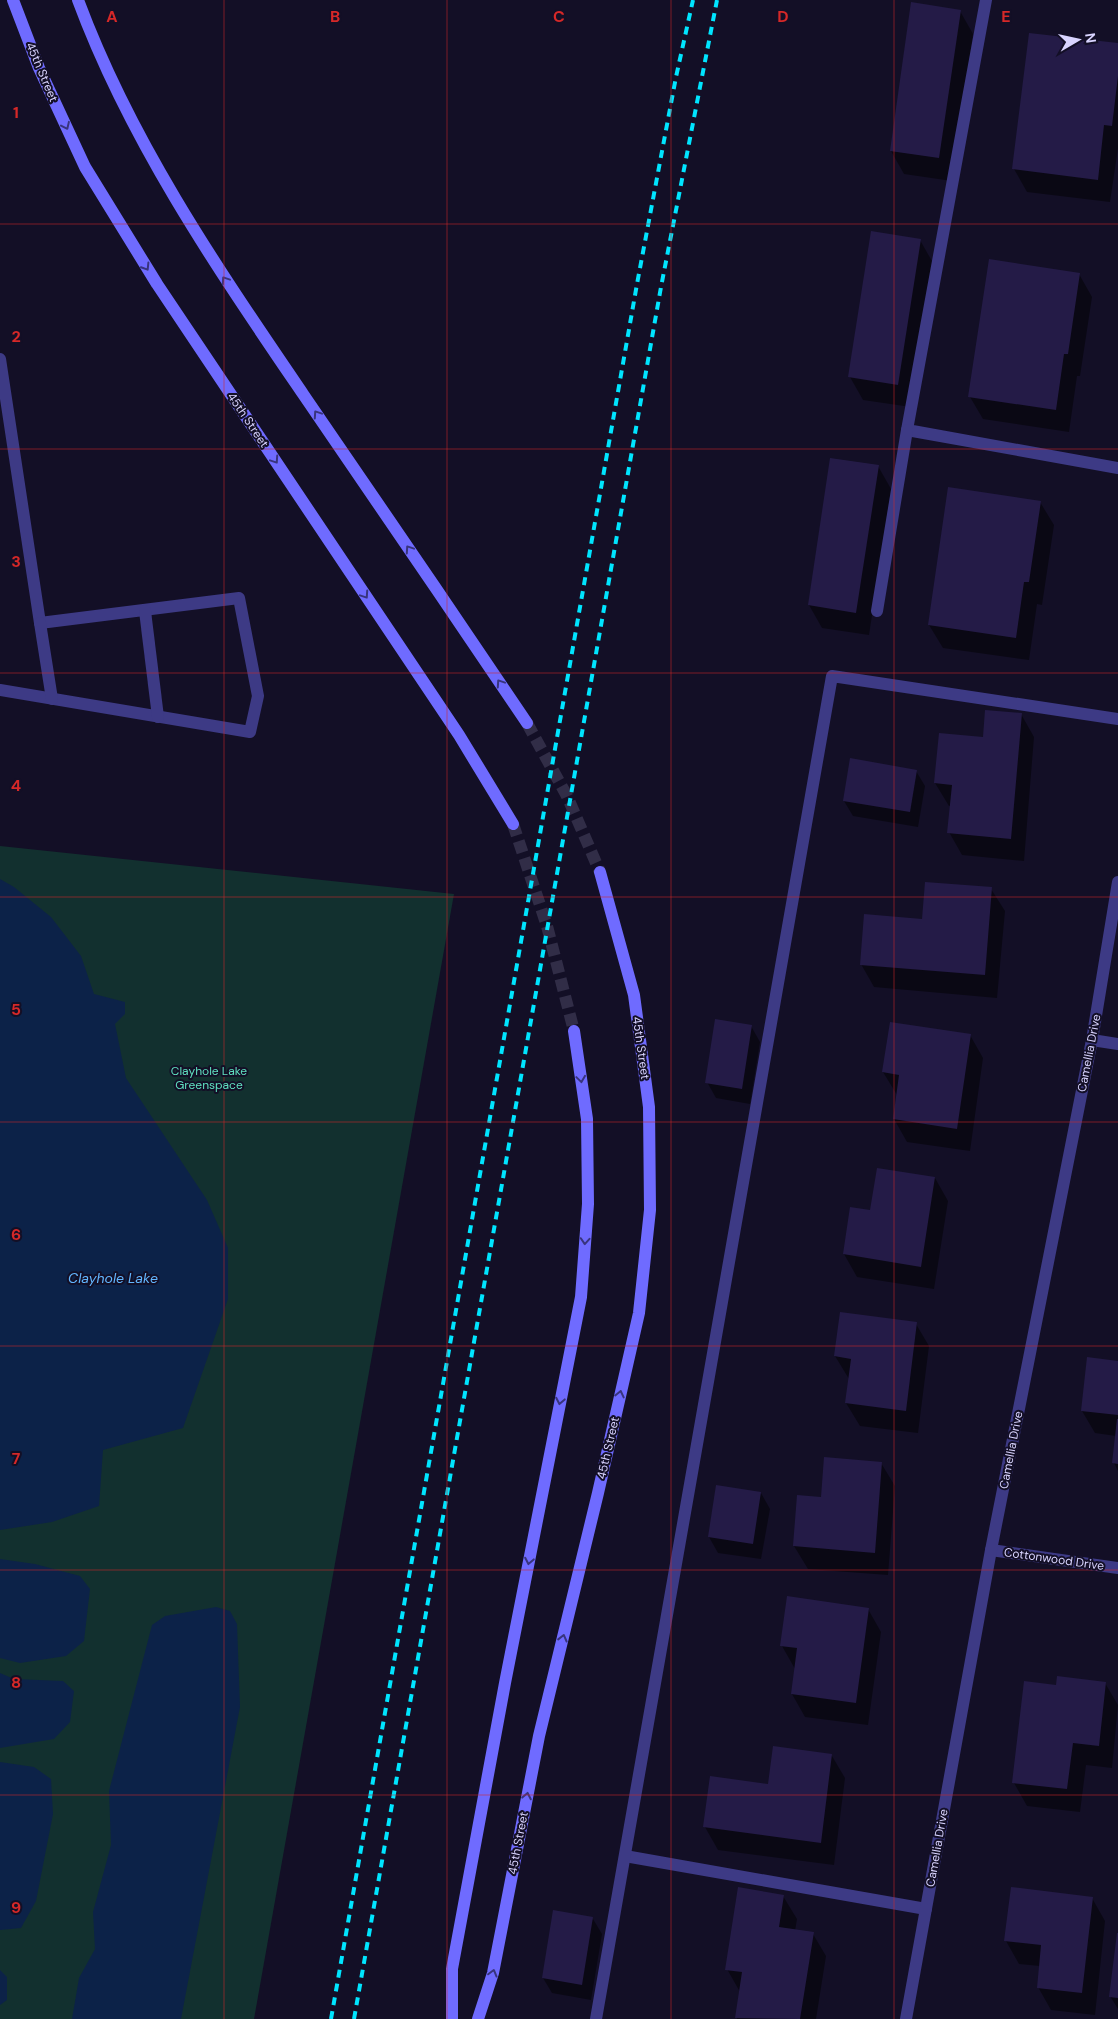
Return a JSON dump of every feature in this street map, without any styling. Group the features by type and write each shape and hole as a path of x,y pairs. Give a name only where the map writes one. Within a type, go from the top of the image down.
{"main road":[{"name":"45th Street","path":"14,0 39,68 85,167 158,284 459,735 512,824"},
{"path":"78,0 96,49 143,142 213,262 528,723"},
{"name":"45th Street","path":"478,2019 493,1973 539,1736 598,1493 639,1313 650,1210 649,1107 634,995 600,872"},
{"path":"452,2019 452,1969 503,1692 581,1297 588,1204 587,1119 574,1031"}],"street":[{"path":"877,611 907,430 986,0"},
{"path":"0,358 52,699"},
{"path":"907,430 1118,468"},
{"path":"0,690 250,732 258,696 239,598 40,623"},
{"path":"144,611 158,717"},
{"path":"596,2019 832,676 1118,719"},
{"name":"Camellia Drive","path":"906,2019 991,1550 1092,1040 1118,882"},
{"path":"1092,1040 1118,1044"},
{"name":"Cottonwood Drive","path":"991,1550 1118,1568"},
{"path":"625,1856 926,1909"}],"green space":[{"name":"Clayhole Lake Greenspace","path":"0,846 454,894 254,2019 0,2019"}],"water":[{"name":"Clayhole Lake","path":"0,879 14,887 51,917 81,956 94,994 125,1002 125,1014 115,1024 126,1078 207,1200 228,1248 228,1299 183,1428 103,1450 99,1506 52,1522 0,1530"},
{"path":"0,1559 35,1564 80,1576 90,1589 84,1641 66,1656 20,1663 0,1658"},
{"path":"216,1607 230,1611 237,1624 240,1707 181,2019 72,2019 79,1978 95,1949 93,1912 111,1845 109,1791 152,1625 165,1616"},
{"path":"0,1673 14,1679 63,1681 74,1691 70,1722 54,1739 0,1748"},
{"path":"0,1762 34,1767 51,1779 53,1814 36,1901 21,1928 0,1930"},
{"path":"0,1970 7,1977 7,2000 0,2005"}],"building":[{"path":"911,2 961,10 939,158 890,151"},
{"path":"1029,33 1118,43 1118,76 1112,126 1104,125 1098,180 1012,169"},
{"path":"871,231 921,239 898,385 848,377"},
{"path":"989,259 1080,273 1068,354 1064,354 1056,410 968,397"},
{"path":"830,458 879,465 856,613 808,605"},
{"path":"948,487 1041,501 1029,582 1024,582 1016,638 928,625"},
{"path":"985,710 1022,713 1011,839 947,833 952,785 934,783 939,733 983,737"},
{"path":"850,758 917,770 910,812 843,801"},
{"path":"925,882 992,887 985,975 860,965 864,914 922,919"},
{"path":"715,1019 752,1025 742,1089 705,1083"},
{"path":"890,1022 971,1034 957,1129 893,1119 899,1075 882,1072"},
{"path":"877,1168 935,1177 921,1267 843,1254 850,1207 870,1210"},
{"path":"840,1312 917,1322 906,1411 845,1403 851,1359 834,1356"},
{"path":"1087,1357 1118,1361 1118,1415 1081,1411"},
{"path":"1118,1419 1118,1464 1112,1463"},
{"path":"824,1457 882,1462 875,1553 793,1546 797,1495 821,1497"},
{"path":"716,1485 761,1492 753,1544 708,1537"},
{"path":"787,1596 869,1608 856,1703 791,1694 797,1648 780,1646"},
{"path":"1057,1676 1106,1682 1099,1746 1073,1743 1067,1789 1012,1783 1024,1681 1056,1685"},
{"path":"773,1746 832,1754 821,1843 703,1827 710,1776 768,1784"},
{"path":"738,1887 784,1895 779,1927 814,1932 800,2019 735,2018 742,1972 725,1970"},
{"path":"1011,1887 1093,1897 1082,1993 1037,1988 1041,1945 1004,1941"},
{"path":"553,1910 593,1917 582,1985 542,1978"},
{"path":"1118,1933 1118,1998 1109,1997"}],"tunnel":[{"path":"527,723 567,796 600,872"},
{"path":"513,824 547,926 574,1031"}],"railway":[{"path":"331,2019 637,284 676,77 693,0"},
{"path":"354,2019 661,287 717,0"}]}
